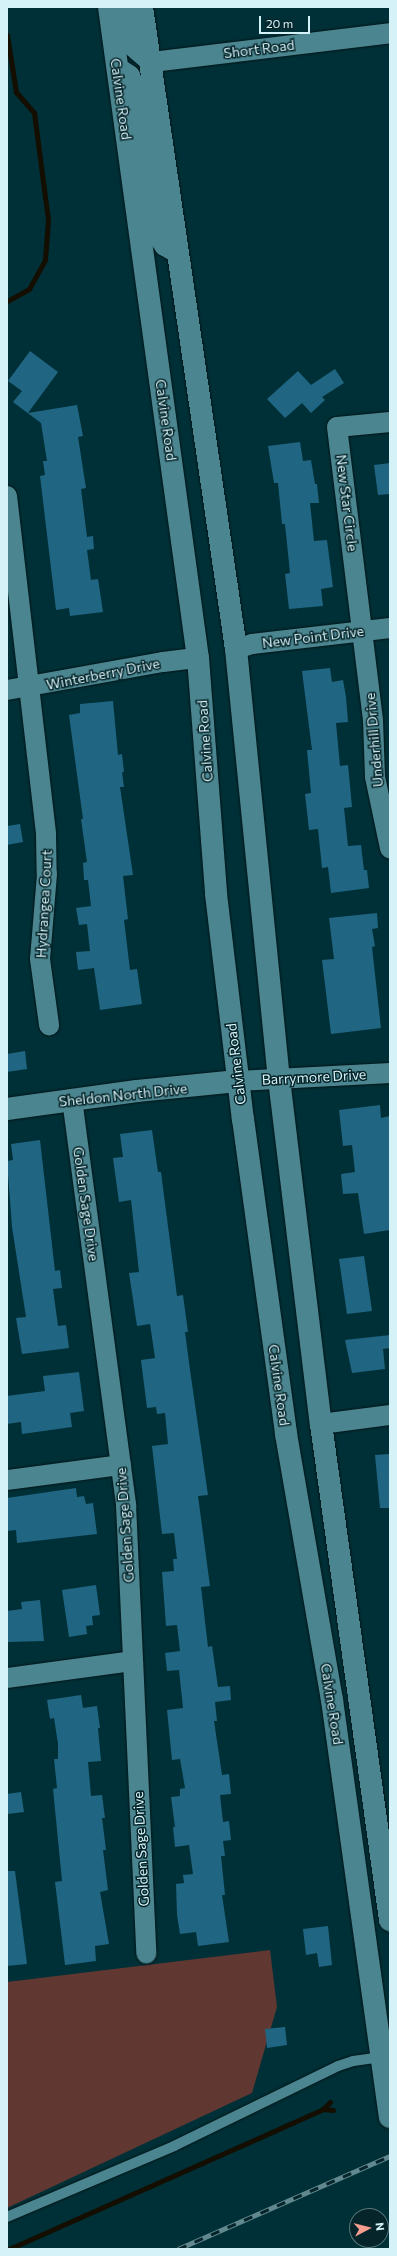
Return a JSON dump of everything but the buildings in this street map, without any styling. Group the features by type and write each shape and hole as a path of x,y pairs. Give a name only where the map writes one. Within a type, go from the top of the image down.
{"main road":[{"name":"Calvine Road","path":"109,7 198,658 216,894 238,1081 286,1434 332,1700 390,2117"},
{"path":"125,7 130,43 152,62"},
{"name":"Calvine Road","path":"142,7 152,62 177,252 236,649 278,1079 320,1424 390,1920"},
{"path":"117,68 129,76 136,94 159,236 165,245 177,252"},
{"name":"Sheldon North Drive","path":"7,1109 72,1099 238,1081"}],"street":[{"name":"Short Road","path":"152,62 390,33"},
{"name":"New Star Circle","path":"363,631 337,427 390,422"},
{"name":"Hydrangea Court","path":"7,496 48,854 40,958 49,1024"},
{"name":"New Point Drive","path":"236,649 252,644 390,628"},
{"name":"Underhill Drive","path":"363,631 373,720 375,777 390,848"},
{"name":"Winterberry Drive","path":"7,690 163,662 198,658"},
{"name":"Barrymore Drive","path":"238,1081 390,1073"},
{"name":"Golden Sage Drive","path":"72,1099 121,1465 133,1661 146,1954"},
{"path":"320,1424 390,1415"},
{"path":"7,1480 121,1465"},
{"path":"7,1678 133,1661"}],"lane":[{"path":"7,2217 174,2146 332,2069 353,2061 382,2057"}],"shaded area":[{"path":"270,1950 277,2007 252,2093 7,2208 7,1982"}],"waterway":[{"path":"7,35 16,92 34,113 48,220 45,260 29,289 7,301"},
{"path":"9,2249 323,2109 330,2102"},
{"path":"323,2109 333,2110"}],"railway":[{"path":"178,2249 390,2156"}]}
